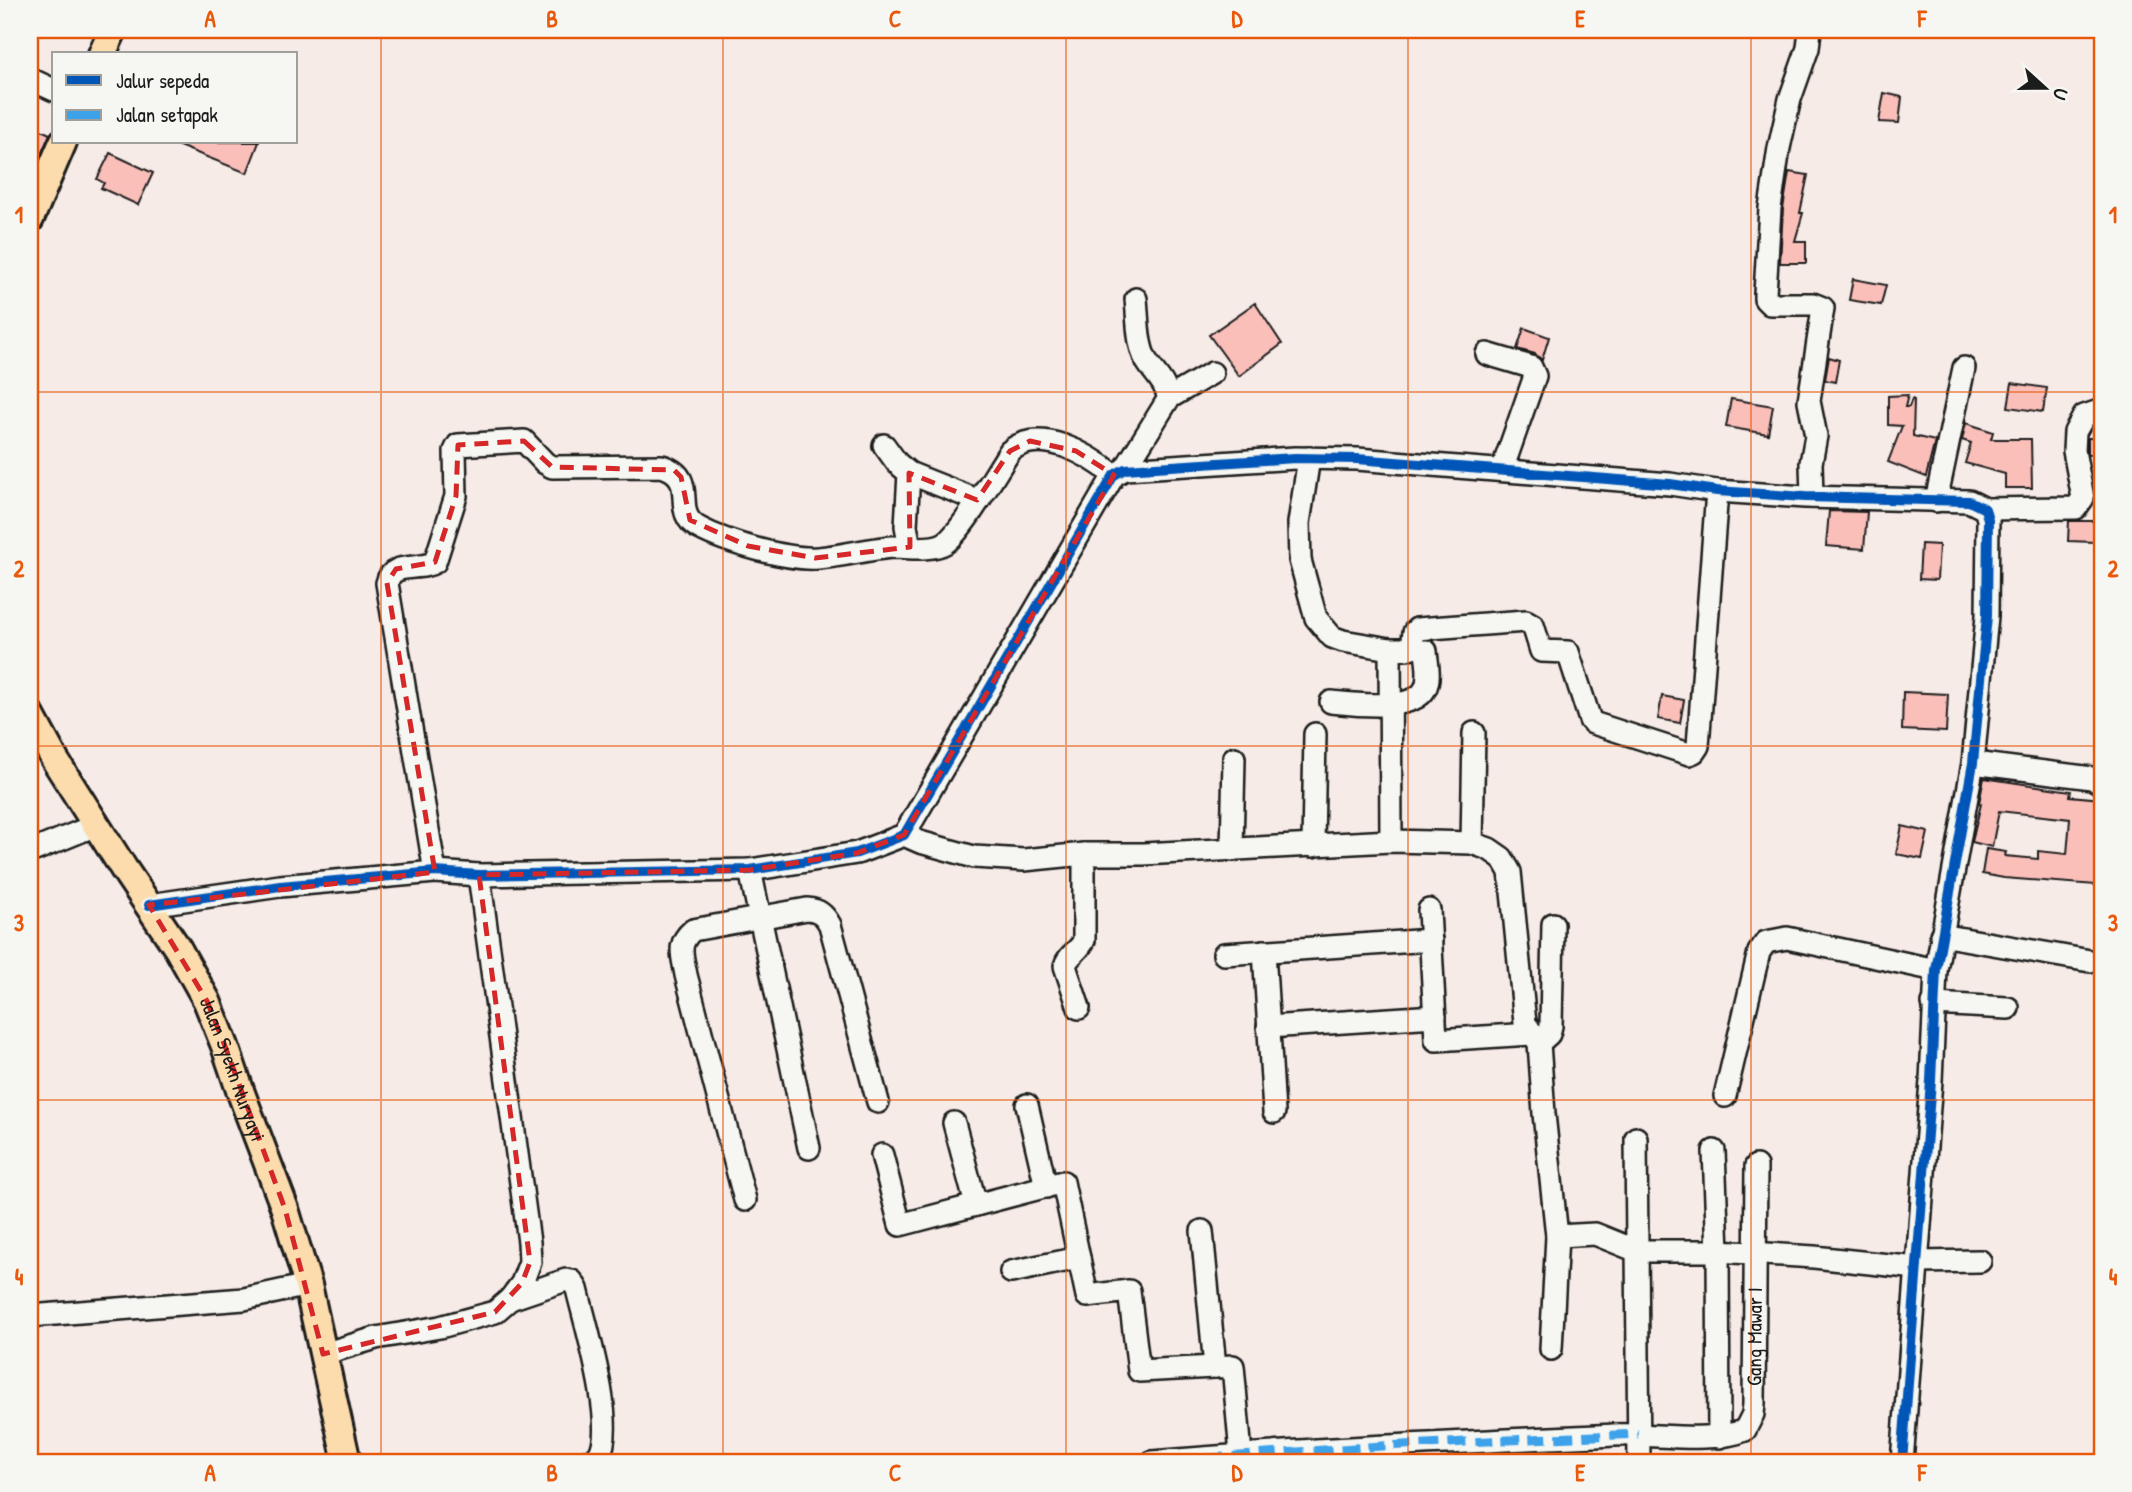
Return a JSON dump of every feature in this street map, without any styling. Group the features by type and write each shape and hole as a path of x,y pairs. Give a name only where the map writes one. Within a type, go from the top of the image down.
{"main road":[{"path":"103,52 113,30"},
{"path":"30,219 62,144"},
{"name":"Jalan Syekh Nuryayi","path":"30,714 55,760 178,949 207,1002 221,1035 285,1209 307,1285 347,1462"}],"street":[{"path":"1810,30 1808,48 1790,99 1779,148 1770,208 1765,294 1770,304 1813,303 1823,308 1809,401 1816,436 1811,463 1812,497"},
{"path":"30,79 52,89"},
{"path":"1136,299 1146,359 1165,383 1169,398"},
{"path":"1487,354 1531,367 1535,376 1502,470"},
{"path":"1936,500 1964,368"},
{"path":"149,905 280,886 435,873 479,875 750,870 857,853 904,835 1120,472 1169,398 1212,373"},
{"path":"435,873 387,583 388,575 396,569 428,567 435,562 456,496 455,451 458,445 524,441 552,467 662,466 674,470 681,477 686,512 698,527 748,547 815,558 888,548 940,545 948,541 1010,451 1020,443 1030,441 1076,451 1120,472 1309,458 1357,459 1671,484 1717,491 1812,497 1969,500 1985,509 2076,508 2083,498 2074,451 2075,432 2084,416 2102,410"},
{"path":"884,445 897,463 909,473 977,500"},
{"path":"1309,458 1299,523 1300,560 1316,618 1332,637 1390,649 1410,648 1417,629 1526,621 1533,625 1541,651 1568,652 1593,723 1684,753 1694,752 1698,746 1717,491"},
{"path":"909,473 906,526 910,547"},
{"path":"1902,1462 1931,1081 1936,970 1973,763 1987,616 1988,532 1985,509"},
{"path":"1390,649 1391,841"},
{"path":"1331,702 1372,705 1411,701 1425,690 1428,676 1426,651"},
{"path":"1472,843 1474,733"},
{"path":"1313,846 1314,734"},
{"path":"1232,850 1234,758"},
{"path":"1973,763 2092,778 2102,784"},
{"path":"30,852 96,825"},
{"path":"904,835 974,857 1143,855 1391,841 1472,843 1489,849 1502,858 1510,872 1525,1023 1535,1039 1557,1236 1551,1349"},
{"path":"1079,1008 1065,966 1070,955 1082,946 1084,940 1084,854"},
{"path":"750,870 809,1148"},
{"path":"323,1354 376,1338 440,1327 495,1312 523,1283 530,1262 479,875"},
{"path":"746,1200 686,975 682,944 686,936 694,930 807,909 825,915 878,1102"},
{"path":"1429,910 1436,1040 1535,1039 1549,1034 1553,924"},
{"path":"1941,936 2090,961"},
{"path":"1724,1096 1759,952 1766,942 1787,938 1936,970"},
{"path":"1224,954 1431,940"},
{"path":"1264,951 1274,1112"},
{"path":"1933,1004 2008,1008"},
{"path":"1268,1027 1435,1016"},
{"path":"1027,1105 1046,1186"},
{"path":"954,1123 976,1205"},
{"path":"1636,1138 1639,1462"},
{"path":"1152,1462 1638,1434 1719,1437 1718,1251 1714,1152"},
{"path":"882,1156 900,1225 1063,1182 1087,1296 1129,1290 1139,1371 1233,1366 1245,1458"},
{"name":"Gang Mawar I","path":"1719,1437 1745,1430 1750,1422 1754,1404 1756,1166"},
{"path":"1202,1231 1215,1367"},
{"path":"1557,1236 1595,1234 1637,1251 1718,1251 1917,1265 1980,1261"},
{"path":"1011,1272 1079,1258"},
{"path":"510,1299 565,1280 572,1281 577,1289 605,1408 600,1454 595,1460 580,1462"},
{"path":"30,1316 244,1299 307,1285"}],"highlighted area":[{"path":"524,441 552,467 674,470 681,477 690,520 748,546 815,558 910,547 909,473 977,500 1010,451 1030,441 1076,451 1114,475 904,835 857,853 750,870 479,875 530,1262 522,1283 495,1312 323,1354 285,1209 225,1046 207,1001 149,905 435,872 387,583 396,569 435,562 456,496 458,445"}],"building":[{"path":"1884,93 1902,97 1899,123 1879,122"},
{"path":"30,125 50,134 30,180"},
{"path":"174,144 258,144 247,173"},
{"path":"110,153 153,173 138,205 101,188 104,183 97,179"},
{"path":"1789,172 1808,175 1800,213 1803,213 1795,241 1806,241 1806,263 1780,263 1783,209"},
{"path":"1853,279 1886,285 1881,305 1849,300"},
{"path":"1255,303 1282,344 1239,376 1209,335"},
{"path":"1524,328 1549,337 1542,360 1535,354 1517,349"},
{"path":"1829,357 1839,360 1835,382 1825,380"},
{"path":"2012,383 2047,388 2043,412 2008,407"},
{"path":"1908,395 1905,407 1909,407 1912,399 1914,400 1913,436 1935,441 1926,477 1888,462 1902,426 1888,425 1888,396"},
{"path":"1731,399 1773,406 1768,434 1726,427"},
{"path":"1966,423 1993,432 1991,439 2031,439 2032,488 2005,488 2005,474 1965,463 1971,443 1962,440"},
{"path":"2088,438 2102,438 2102,454 2088,455"},
{"path":"1829,511 1867,512 1864,549 1826,546"},
{"path":"2069,521 2095,521 2095,542 2068,541"},
{"path":"1921,544 1939,545 1937,580 1919,579"},
{"path":"1903,692 1948,694 1946,732 1902,730"},
{"path":"1662,696 1684,700 1680,723 1658,719"},
{"path":"1984,778 2071,791 2070,796 2102,799 2102,835 2096,885 1982,874 1986,849 2006,852 2005,856 2038,859 2038,851 2067,854 2070,819 1999,811 1992,847 1972,842"},
{"path":"1902,826 1928,832 1922,859 1896,854"}],"marked path":[{"path":"1152,1462 1382,1446 1638,1434"}],"cycle path":[{"path":"149,905 280,886 435,872 479,875 750,870 857,853 904,835 1114,475 1125,469 1295,458 1357,459 1670,484 1717,491 1805,497 1969,501 1985,509 1988,519 1987,616 1973,763 1936,970 1931,1081 1902,1462"}]}
